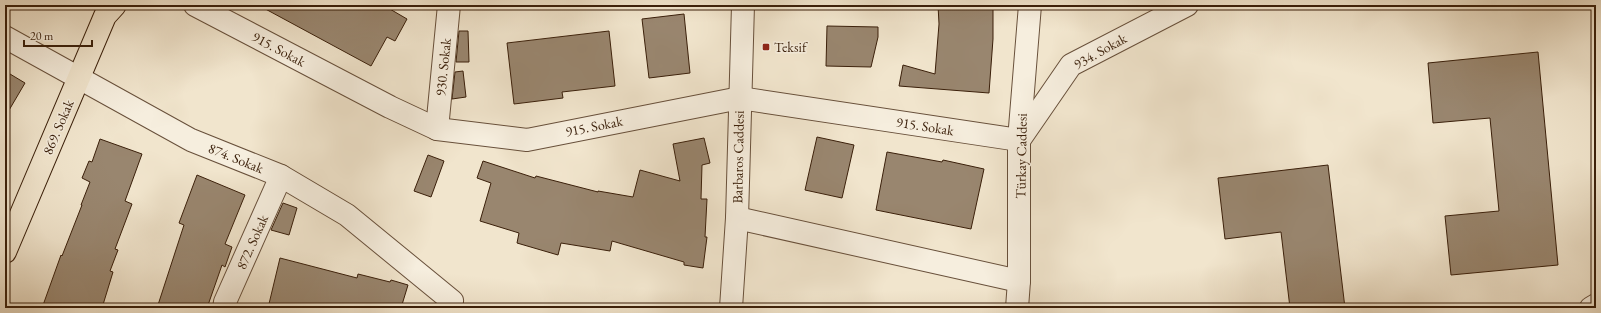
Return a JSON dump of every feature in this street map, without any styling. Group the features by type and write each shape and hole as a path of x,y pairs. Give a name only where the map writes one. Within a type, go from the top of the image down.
{"main road":[{"name":"869. Sokak","path":"5,252 105,16 115,5"}],"street":[{"name":"915. Sokak","path":"195,5 390,107 437,129 527,140 740,98 1019,140"},
{"name":"930. Sokak","path":"437,129 449,5"},
{"name":"Barbaros Caddesi","path":"731,308 737,218 743,5"},
{"name":"Türkay Caddesi","path":"1017,308 1019,281 1019,140 1030,5"},
{"name":"934. Sokak","path":"1019,140 1071,65 1187,5"},
{"name":"874. Sokak","path":"5,37 191,140 281,176 347,215 451,304"},
{"name":"872. Sokak","path":"224,308 225,302 281,176"},
{"path":"737,218 1019,281"},
{"path":"1591,308 1596,305"}],"building":[{"path":"258,5 383,5 407,19 395,41 387,37 371,66"},
{"path":"938,5 993,5 993,39 989,93 899,86 903,65 935,74 939,24"},
{"path":"684,14 690,73 649,78 642,19"},
{"path":"827,26 878,27 878,37 871,67 826,66"},
{"path":"459,31 468,31 469,62 456,62"},
{"path":"609,31 615,86 562,92 563,98 514,104 507,43"},
{"path":"1538,52 1558,265 1451,275 1445,216 1499,211 1490,118 1433,123 1428,63"},
{"path":"5,71 25,83 5,117"},
{"path":"463,71 466,97 452,99 455,72"},
{"path":"817,137 854,145 842,198 805,190"},
{"path":"704,138 710,163 702,165 701,199 707,199 705,237 707,237 703,268 684,265 684,262 612,241 610,251 561,243 558,255 517,243 519,233 480,221 491,183 477,178 483,161 535,178 536,176 598,192 633,197 640,170 680,181 673,144"},
{"path":"100,139 142,154 125,201 132,204 115,249 118,250 110,271 113,272 102,308 42,308 90,182 82,178 89,161 92,162"},
{"path":"887,152 942,162 943,160 984,169 971,229 876,210"},
{"path":"428,155 444,161 431,197 414,191"},
{"path":"1328,165 1345,308 1290,308 1281,232 1225,239 1218,178"},
{"path":"197,175 245,195 225,244 232,247 225,267 222,265 207,308 157,308 184,225 179,223"},
{"path":"283,203 297,208 289,235 271,230"},
{"path":"280,258 357,278 358,274 390,282 391,280 408,285 401,308 268,308"}],"place":[{"name":"Teksif","path":"766,47"}]}
